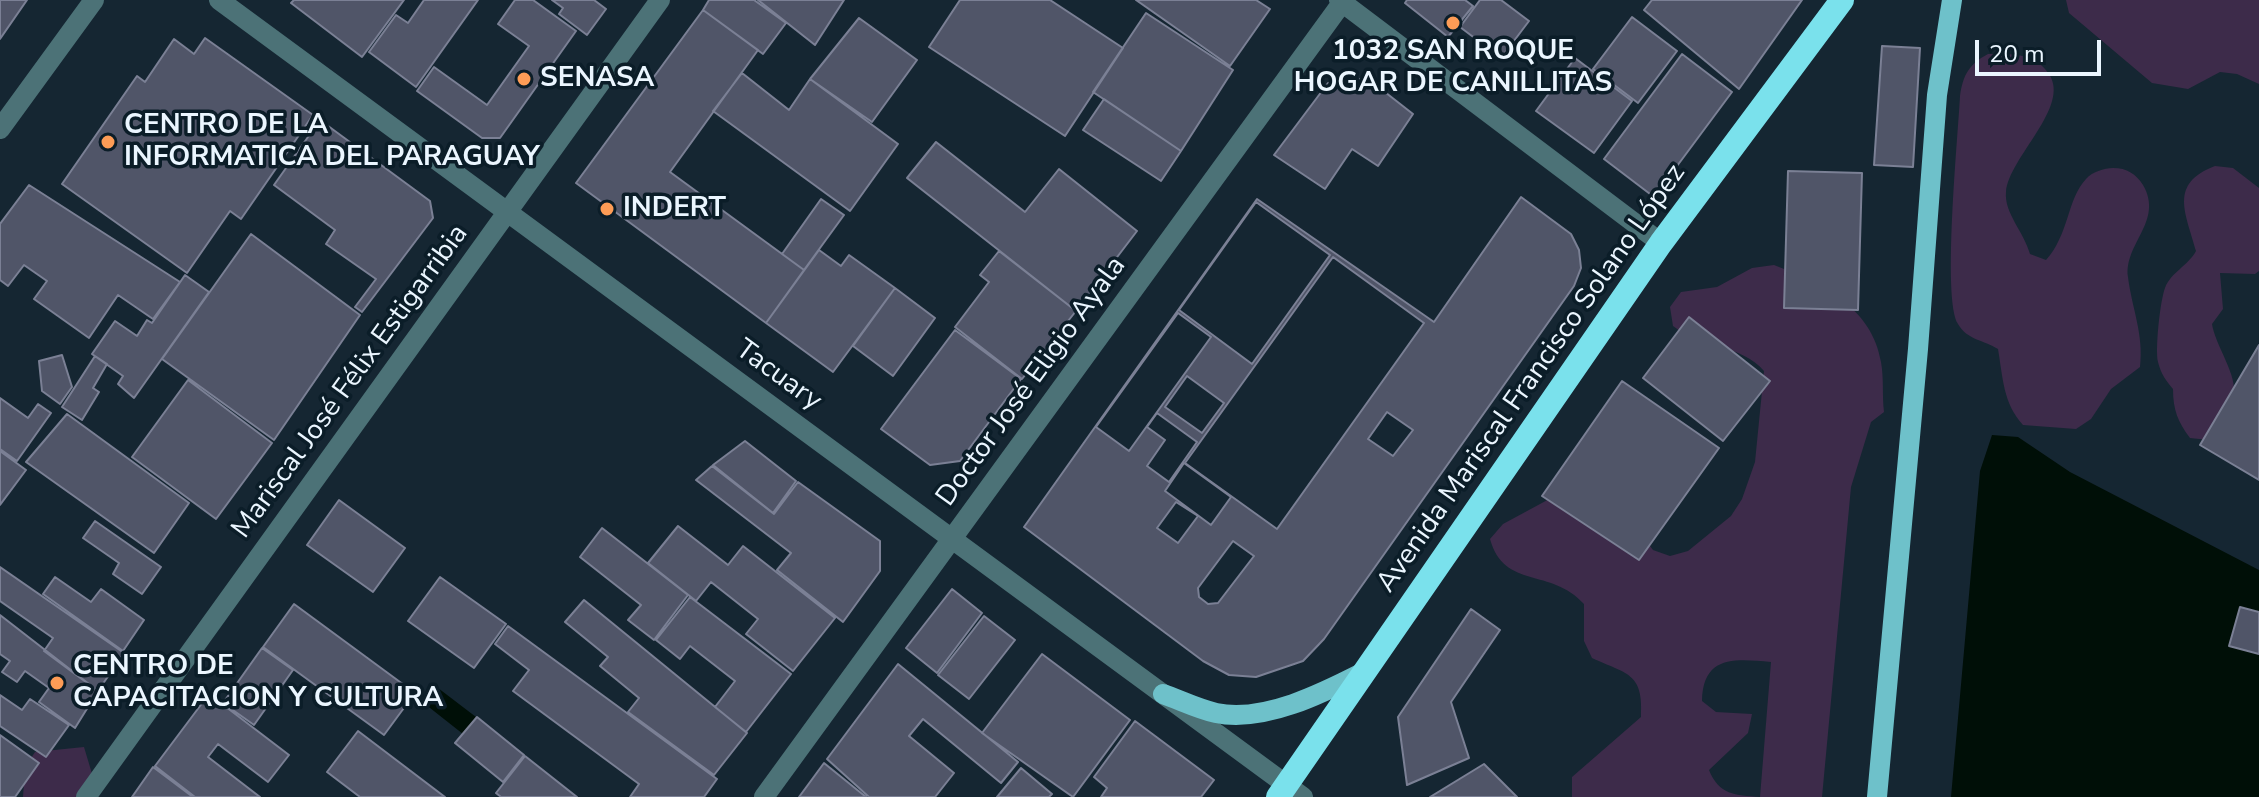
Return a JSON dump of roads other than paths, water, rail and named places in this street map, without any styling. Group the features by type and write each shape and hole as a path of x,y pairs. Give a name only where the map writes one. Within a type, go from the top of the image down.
{"highway":[{"name":"Avenida Mariscal Francisco Solano López","path":"1289,793 1364,672 1661,243 1842,0"}],"main road":[{"path":"1877,797 1918,349 1937,95 1952,0"},
{"path":"1163,694 1218,713 1275,710 1318,695 1364,672"}],"street":[{"path":"0,129 94,0"},
{"name":"Tacuary","path":"219,0 1163,694 1289,793"},
{"name":"Mariscal José Félix Estigarribia","path":"86,797 660,0"},
{"path":"1342,1 1661,243"},
{"name":"Doctor José Eligio Ayala","path":"764,797 1342,1"}],"place":[{"name":"1032 SAN ROQUE HOGAR DE CANILLITAS","path":"1453,23"},
{"name":"SENASA","path":"524,79"},
{"name":"CENTRO DE LA INFORMATICA DEL PARAGUAY","path":"108,142"},
{"name":"INDERT","path":"607,209"},
{"name":"CENTRO DE CAPACITACION Y CULTURA","path":"57,683"}]}
